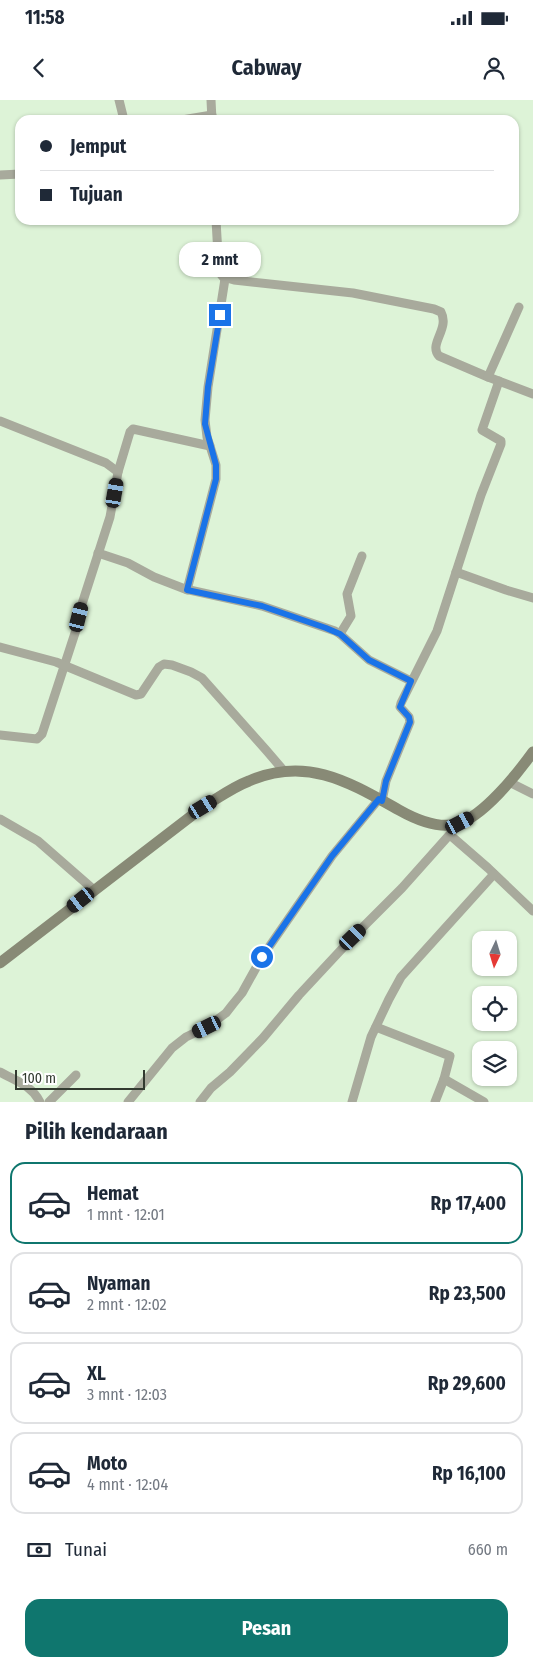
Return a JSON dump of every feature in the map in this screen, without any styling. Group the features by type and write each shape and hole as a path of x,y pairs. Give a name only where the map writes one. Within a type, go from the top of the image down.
{"street":[{"path":"119,100 123,115"},
{"path":"211,100 212,115"},
{"path":"0,175 15,174"},
{"path":"216,225 219,272 226,279 353,293 434,309 441,312 444,323 435,347 435,352 439,356 533,394"},
{"path":"187,590 216,479 216,465 207,437 205,420 208,387 226,279"},
{"path":"488,377 519,306"},
{"path":"128,1102 172,1048 186,1037 207,1027 218,1019 238,998 262,957 327,862 380,800 410,722 409,717 400,707 437,631 481,495 501,444 500,441 482,430 498,381"},
{"path":"0,421 106,463 118,472"},
{"path":"0,735 32,739 40,737 76,630 110,517 118,472 130,432 133,429 210,446"},
{"path":"98,553 113,557 154,577 187,590 262,606 340,634 369,660 411,681"},
{"path":"340,634 351,616 347,594 362,556"},
{"path":"456,572 533,598"},
{"path":"0,647 24,652 63,665 136,695 141,694 159,667 164,664 197,674 284,771"},
{"path":"200,1102 211,1088 230,1072 263,1038 299,995 346,944 402,888 460,823 480,811 509,782 533,752"},
{"path":"0,963 203,807 250,780 284,771 333,776 425,822 450,825 460,823"},
{"path":"509,782 533,794"},
{"path":"0,819 38,840 94,890"},
{"path":"450,835 533,911"},
{"path":"352,1102 366,1052 376,1027 389,999 408,968 494,874"},
{"path":"376,1027 450,1056 435,1102"},
{"path":"0,1072 29,1087 36,1094 40,1102"},
{"path":"49,1102 76,1075"},
{"path":"444,1079 484,1102"}],"route":[{"path":"220,315 208,387 205,424 216,465 216,479 187,590 262,606 326,628 340,634 369,660 411,681 400,707 409,717 410,722 386,781 382,801 379,799 332,856 262,957"}]}
